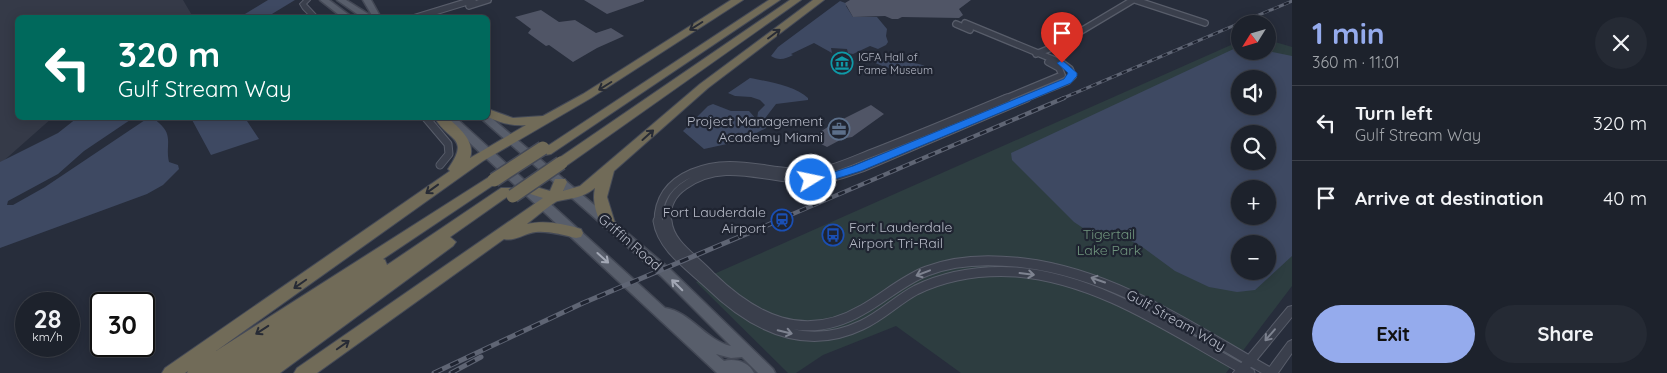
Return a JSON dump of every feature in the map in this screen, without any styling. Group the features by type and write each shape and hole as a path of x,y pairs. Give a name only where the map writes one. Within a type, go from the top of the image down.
{"highway":[{"path":"444,171 513,139 594,92 738,0"},
{"path":"266,373 507,188 763,0"},
{"path":"243,373 507,188 551,155 775,0"},
{"path":"551,155 787,0"},
{"path":"551,155 796,0"},
{"path":"304,373 549,201 576,195 704,86 819,0"},
{"path":"490,113 499,119 511,122 531,122 550,117"},
{"path":"171,373 363,241 444,171 461,163 466,155 466,148 463,141 443,120"},
{"path":"608,223 602,209 599,192 611,167"},
{"path":"549,201 560,182"},
{"path":"220,373 507,188"},
{"path":"196,373 507,188 549,201"},
{"path":"477,250 529,227 556,227 576,233"}],"main road":[{"path":"324,0 345,15"},
{"path":"341,0 364,15"},
{"path":"367,0 375,15"},
{"path":"453,120 487,152 507,188"},
{"name":"Griffin Road","path":"489,120 666,273 768,373"},
{"path":"549,201 576,233 724,371 729,366 736,366 747,373"},
{"path":"661,312 679,318 706,342 721,351 732,354 744,351"}],"street":[{"path":"307,0 303,4 313,15"},
{"path":"424,15 473,0"},
{"path":"440,15 488,0"},
{"path":"1034,54 1056,46 1134,0 1205,23"},
{"name":"Gulf Stream Way","path":"965,23 1055,65 1062,72 1062,75 929,131 829,169 817,172 791,172 742,165 696,171 671,186 663,197 657,218 660,230 672,250 730,304 758,322 788,333 823,336 843,332 870,321 911,293 940,280 978,273 1013,272 1070,282 1109,296 1150,315 1245,369 1271,373"},
{"name":"Gulf Stream Way","path":"956,24 1062,63 1073,73 1071,79 885,157 832,176 799,180 758,172 733,170 701,176 679,189 667,208 667,222 672,237 694,261 746,307 783,323 809,326 836,323 856,314 903,282 927,271 970,261 1006,260 1058,268 1121,289 1157,306 1245,369"},
{"path":"428,120 449,146 449,154 444,171"},
{"path":"1245,369 1292,310"},
{"path":"1271,373 1292,345"}],"shaded area":[{"path":"0,0 183,0 192,15 15,15 15,120 50,120 0,164"}],"green space":[{"name":"Tigertail Lake Park","path":"1276,42 1292,47 1292,286 1226,373 961,373 896,326 823,355 796,373 788,373 696,282 1231,45 1231,60 1276,60"}],"water":[{"path":"268,0 295,0 270,15 243,15"},
{"path":"840,1 848,4 846,6 853,17 877,17 887,29 886,36 888,42 886,45 878,49 870,46 853,54 848,53 847,49 831,48 832,53 814,43 785,58 776,59 771,56 778,47"},
{"path":"1231,50 1231,60 1276,60 1276,53 1292,56 1292,256 1276,271 1276,235 1231,235 1231,280 1266,280 1255,290 1237,292 1209,287 1175,271 1141,246 1118,234 1105,236 1092,234 1074,222 1012,160 1011,153"},
{"path":"892,57 898,61 922,65 931,70 909,73 887,68 873,62"},
{"path":"750,78 789,87 803,94 808,100 776,104 766,117 767,121 772,124 741,141 704,149 683,131 708,106 713,104 731,111 749,111 757,120 758,112 765,105 760,100 728,93"},
{"path":"74,120 130,120 84,151 58,174 8,201 7,205 13,205 45,187 145,120 154,120 164,128 168,137 169,162 178,165 179,169 163,185 147,194 0,248 0,162 58,133"},
{"path":"192,120 246,120 259,139 211,155"}],"building":[{"path":"584,0 644,0 644,1 607,14"},
{"path":"850,0 971,0 959,9 963,15 959,18 902,17 892,19 885,16 853,17 845,3"},
{"path":"541,10 559,22 575,20 596,33 611,28 624,36 597,48 573,62 528,33 531,29 515,17"},
{"path":"871,105 884,114 852,137 842,139 827,147 811,139 834,121 841,120"}],"railway":[{"path":"1061,99 1292,1"},
{"path":"774,222 1064,98"},
{"path":"434,373 583,303 777,221"},
{"path":"451,373 481,357"}],"place":[{"name":"IGFA Hall of Fame Museum","path":"842,63"},
{"name":"Project Management Academy Miami","path":"839,129"},
{"name":"Fort Lauderdale Airport","path":"782,220"},
{"name":"Fort Lauderdale Airport Tri-Rail","path":"833,235"}],"route":[{"path":"811,180 857,168 1068,81 1073,73 1062,63"}]}
